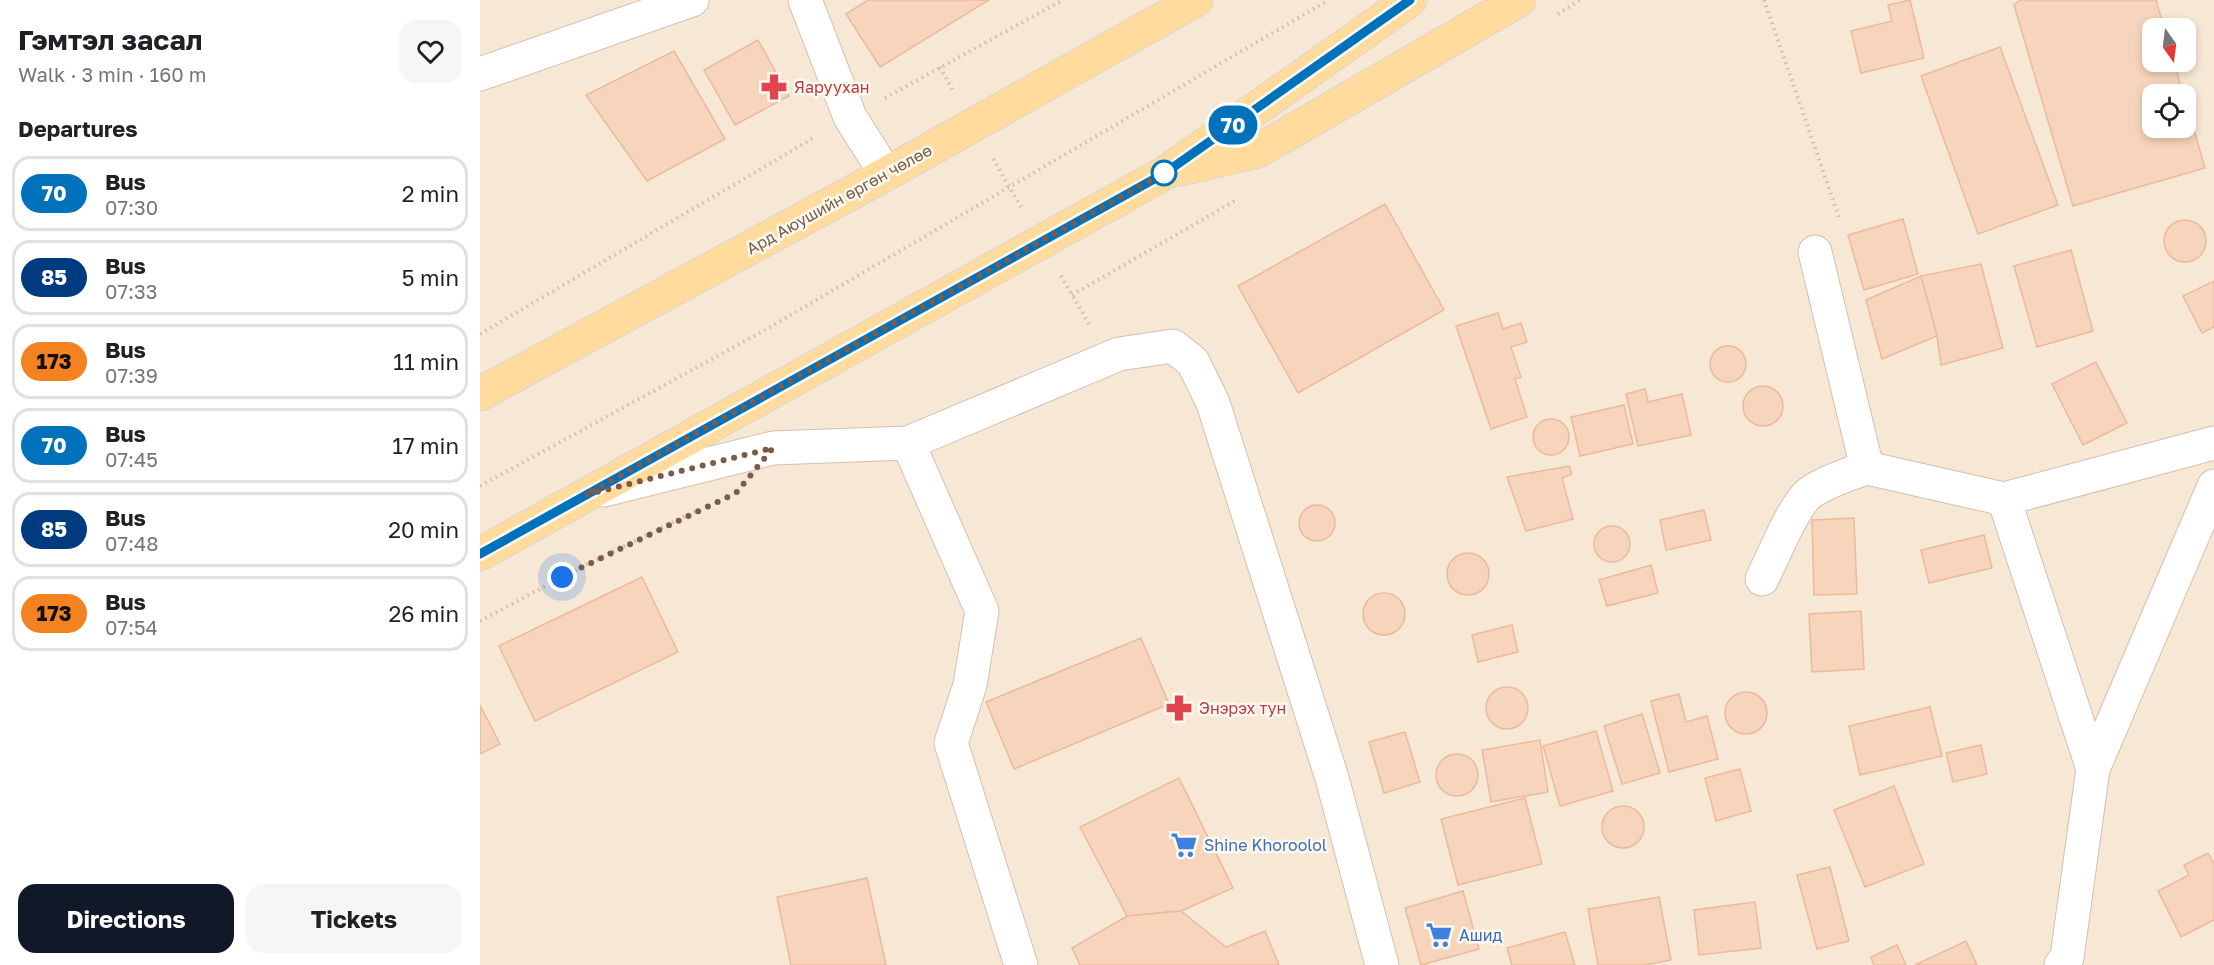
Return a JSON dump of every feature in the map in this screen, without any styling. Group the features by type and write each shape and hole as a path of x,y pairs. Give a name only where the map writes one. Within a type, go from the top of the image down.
{"main road":[{"name":"Ард Аюушийн өргөн чөлөө","path":"480,394 886,174 1196,0"},
{"path":"480,554 1165,173 1410,0"},
{"path":"1165,173 1258,151 1520,0"}],"street":[{"path":"480,74 692,0"},
{"path":"805,0 850,117 886,174"},
{"path":"1815,252 1867,468"},
{"path":"585,495 773,448 908,443 1119,354 1173,346 1193,362 1213,403 1332,778 1382,965"},
{"path":"908,443 982,611 970,685 951,743 1021,965"},
{"path":"1762,579 1788,525 1808,494 1839,477 1867,468 2004,499 2214,443"},
{"path":"2061,965 2067,957 2093,769 2214,486"},
{"path":"2004,499 2093,769"}],"path":[{"path":"480,334 850,117 1063,0"},
{"path":"480,486 765,330 1329,0"},
{"path":"1764,0 1840,213 1841,224 1834,237 1815,252"},
{"path":"480,621 583,566 705,507"}],"shaded area":[{"path":"480,0 2214,0 2214,965 480,965"}],"building":[{"path":"868,0 989,0 880,67 846,14"},
{"path":"1910,0 1924,58 1861,73 1851,31 1892,21 1888,5"},
{"path":"2020,0 2156,0 2161,18 2142,18 2142,72 2177,72 2180,84 2142,84 2142,138 2196,137 2205,168 2073,206 2014,5"},
{"path":"758,40 789,96 735,125 704,70"},
{"path":"2000,47 2058,205 1978,234 1921,76"},
{"path":"674,51 725,139 647,181 586,95"},
{"path":"1385,204 1444,310 1298,393 1238,286"},
{"path":"1903,219 1918,274 1864,290 1848,235"},
{"path":"2185,220 2200,226 2206,241 2200,256 2185,262 2170,256 2164,241 2170,226"},
{"path":"2071,250 2093,331 2037,347 2014,266"},
{"path":"1981,264 2003,348 1941,365 1937,336 1921,276"},
{"path":"1921,276 1937,336 1882,359 1866,300"},
{"path":"2214,281 2214,327 2202,333 2183,296"},
{"path":"1498,313 1503,329 1521,323 1527,342 1511,347 1521,377 1515,379 1527,417 1491,429 1456,326"},
{"path":"1728,346 1741,351 1746,364 1741,377 1728,382 1715,377 1710,364 1715,351"},
{"path":"2096,362 2127,423 2083,445 2052,384"},
{"path":"1763,386 1771,387 1777,392 1782,398 1782,414 1777,420 1771,425 1763,426 1755,425 1749,420 1744,414 1743,406 1744,398 1749,392 1755,387"},
{"path":"1645,389 1648,402 1682,394 1691,435 1638,446 1626,394"},
{"path":"1624,405 1633,444 1580,456 1571,417"},
{"path":"1551,419 1564,424 1569,437 1564,450 1551,455 1538,450 1533,437 1538,424"},
{"path":"1569,466 1572,474 1562,478 1573,519 1526,531 1507,477"},
{"path":"1317,505 1330,510 1335,523 1330,536 1317,541 1304,536 1299,523 1304,510"},
{"path":"1704,510 1711,540 1666,550 1660,520"},
{"path":"1854,518 1857,594 1814,595 1812,520"},
{"path":"1612,526 1625,531 1630,544 1625,557 1612,562 1599,557 1594,544 1599,531"},
{"path":"1984,535 1992,568 1929,583 1921,550"},
{"path":"1468,553 1483,559 1489,574 1483,589 1468,595 1453,589 1447,574 1453,559"},
{"path":"1651,565 1658,593 1607,606 1599,580"},
{"path":"642,577 678,652 535,721 499,646"},
{"path":"1384,593 1399,599 1405,614 1399,629 1384,635 1369,629 1363,614 1369,599"},
{"path":"1861,611 1864,669 1812,672 1809,614"},
{"path":"1512,625 1518,652 1478,662 1472,635"},
{"path":"1141,638 1169,704 1014,769 986,702"},
{"path":"1507,687 1522,693 1528,708 1522,723 1507,729 1492,723 1486,708 1492,693"},
{"path":"1746,692 1761,698 1767,713 1761,728 1746,734 1731,728 1725,713 1731,698"},
{"path":"1679,694 1686,722 1707,716 1718,759 1669,772 1651,701"},
{"path":"480,705 500,744 480,754"},
{"path":"1930,707 1942,756 1860,775 1849,726"},
{"path":"1642,714 1660,773 1622,784 1604,726"},
{"path":"1596,731 1613,791 1560,806 1543,746"},
{"path":"1405,732 1420,782 1384,793 1369,742"},
{"path":"1540,740 1548,792 1491,802 1482,750"},
{"path":"1981,745 1987,774 1953,782 1946,753"},
{"path":"1457,754 1472,760 1478,775 1472,790 1457,796 1442,790 1436,775 1442,760"},
{"path":"1740,769 1751,811 1716,821 1705,778"},
{"path":"1179,778 1233,888 1181,911 1127,916 1080,827"},
{"path":"1894,786 1924,864 1865,887 1834,810"},
{"path":"1525,798 1542,864 1458,885 1441,819"},
{"path":"1623,806 1638,812 1644,827 1638,842 1623,848 1608,842 1602,827 1608,812"},
{"path":"2208,853 2214,864 2214,920 2181,937 2158,891 2189,875 2184,865"},
{"path":"1830,867 1849,941 1817,949 1797,875"},
{"path":"867,878 886,965 791,965 777,897"},
{"path":"1463,891 1479,949 1421,965 1405,908"},
{"path":"1659,897 1671,960 1645,965 1598,965 1588,909"},
{"path":"1755,902 1761,948 1699,955 1694,910"},
{"path":"1181,911 1226,947 1265,931 1279,965 1080,965 1072,948 1127,916"},
{"path":"1565,932 1575,965 1512,965 1507,948"},
{"path":"1966,941 1977,965 1915,965"},
{"path":"1897,945 1906,965 1874,965 1871,957"}],"bus line":[{"name":"70","path":"480,554 1165,173 1410,0"}],"place":[{"name":"Яаруухан","path":"774,87"},
{"name":"Энэрэх тун","path":"1179,708"},
{"name":"Shine Khoroolol","path":"1184,845"},
{"name":"Ашид","path":"1439,935"}],"route":[{"path":"562,577 736,493 773,448 585,495 1164,173"}]}
